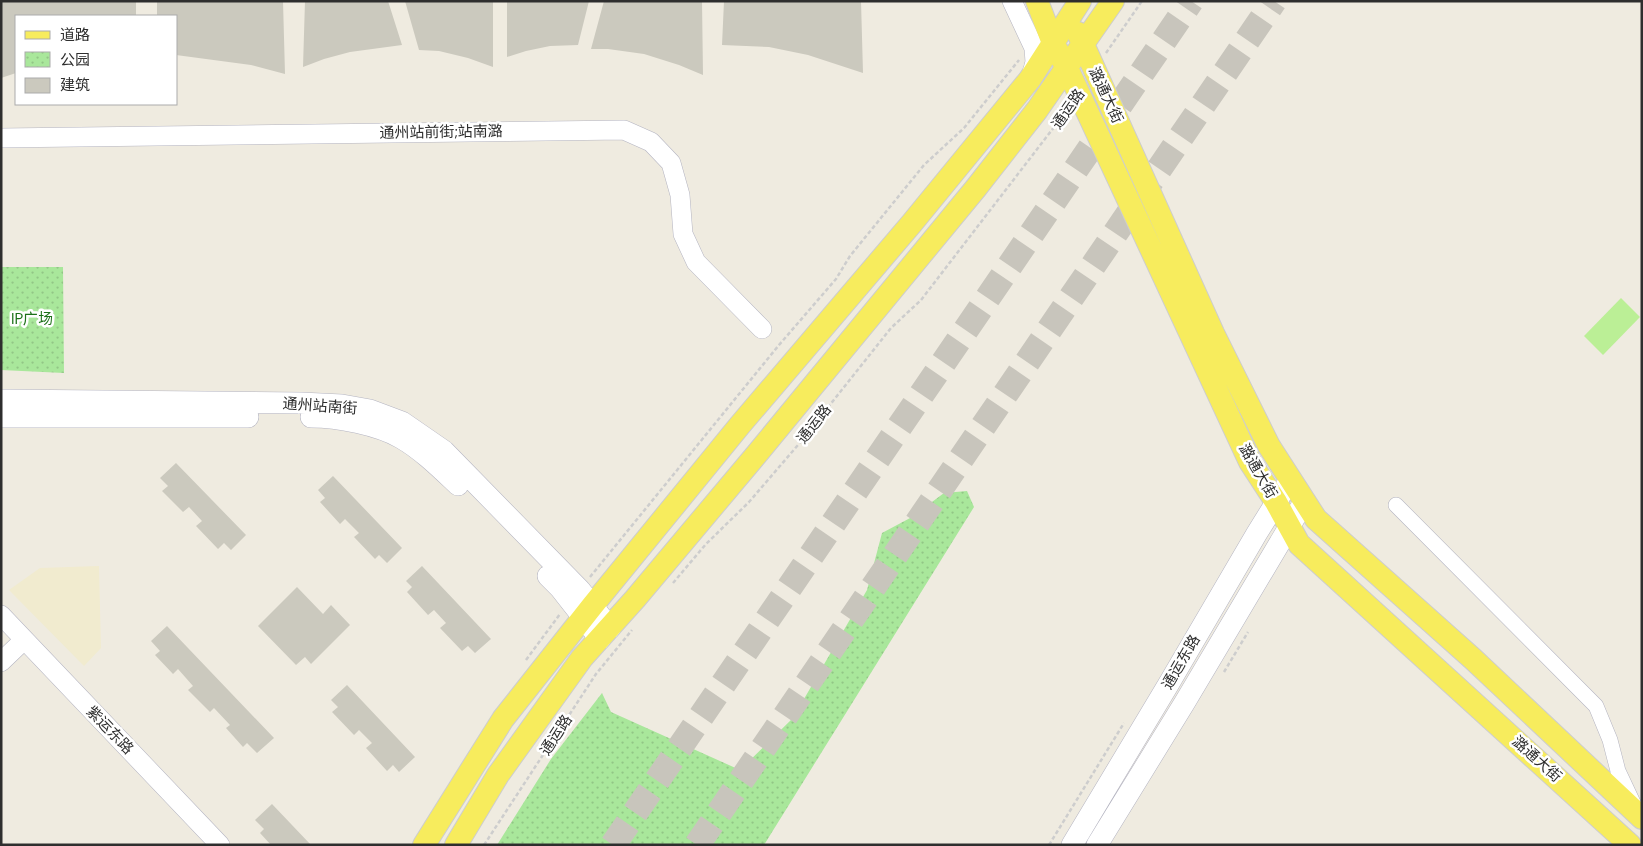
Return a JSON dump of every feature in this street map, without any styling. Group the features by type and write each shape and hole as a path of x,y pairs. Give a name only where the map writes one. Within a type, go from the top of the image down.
{"main road":[{"name":"潞通大街","path":"1036,1 1053,43 1066,66 1250,462 1276,502 1299,544 1626,840"},
{"name":"通运路","path":"456,845 498,776 582,658 756,455 964,203 1037,110 1113,1"},
{"path":"424,845 504,719 740,425 900,238 1030,79 1053,43 1073,5"},
{"name":"潞通大街","path":"1073,5 1083,44 1213,333 1269,446 1304,502 1316,519 1473,659 1641,817"},
{"name":"通州站南街","path":"1,400 342,405 370,410 402,422 444,452 605,633"},
{"name":"通州站南街","path":"1,417 316,417 359,422 401,438 437,465 485,510 560,588 588,612"},
{"name":"通运东路","path":"1072,845 1290,480"},
{"name":"通运东路","path":"1097,845 1304,502"}],"street":[{"path":"1012,1 1034,48 1035,62 1030,79"},
{"name":"通州站前街;站南潞","path":"1,138 624,130 651,142 672,163 680,195 683,234 696,262 762,329"},
{"path":"1396,505 1596,706 1610,740 1618,771 1641,817 1626,840"},
{"name":"紫运东路","path":"1,615 220,845"},
{"path":"1,662 24,640"}],"path":[{"path":"1095,71 1142,1"},
{"name":"通运路","path":"669,587 706,544 749,502 792,452 891,328 921,300 1079,94"},
{"name":"通运路","path":"484,845 596,674 633,629"}],"shaded area":[{"path":"99,566 101,648 84,666 9,590 40,568"}],"green space":[{"name":"IP广场","path":"1,267 63,267 64,373 1,370"},
{"path":"1621,298 1640,317 1603,355 1584,336"},
{"path":"967,491 974,507 764,845 497,845 551,759 602,693 611,712 740,770 793,718 867,590 882,533 912,517 944,493"}],"building":[{"path":"1,1 136,1 136,15 15,15 15,73 1,78"},
{"path":"157,1 283,1 285,74 251,65 178,55 178,15 157,15"},
{"path":"305,1 388,1 402,45 350,52 303,67"},
{"path":"405,1 493,1 493,67 468,58 439,51 419,50"},
{"path":"507,1 589,1 578,45 550,46 507,57"},
{"path":"604,1 702,1 703,75 644,54 608,49 591,49"},
{"path":"724,1 861,1 863,73 808,55 769,47 722,45"},
{"path":"176,463 246,535 231,550 224,543 218,549 196,526 202,521 189,507 183,512 162,491 168,486 160,478"},
{"path":"333,476 402,548 387,563 379,555 375,559 354,537 359,533 345,519 340,524 320,502 325,498 318,490"},
{"path":"422,566 491,639 475,653 468,646 462,651 440,628 446,623 434,610 428,615 407,592 412,587 406,581"},
{"path":"297,587 323,614 331,605 350,625 311,664 305,657 296,665 258,626"},
{"path":"167,626 274,738 257,753 247,743 243,747 226,728 230,725 214,708 210,712 188,690 193,686 178,669 173,674 155,655 160,651 151,641"},
{"path":"347,685 415,757 399,772 393,765 387,771 366,748 372,743 359,730 354,735 332,712 338,707 331,700"},
{"path":"272,804 311,845 271,845 260,833 264,829 255,820"}],"tunnel":[{"path":"613,845 1191,1"},
{"path":"697,845 1274,1"}]}
